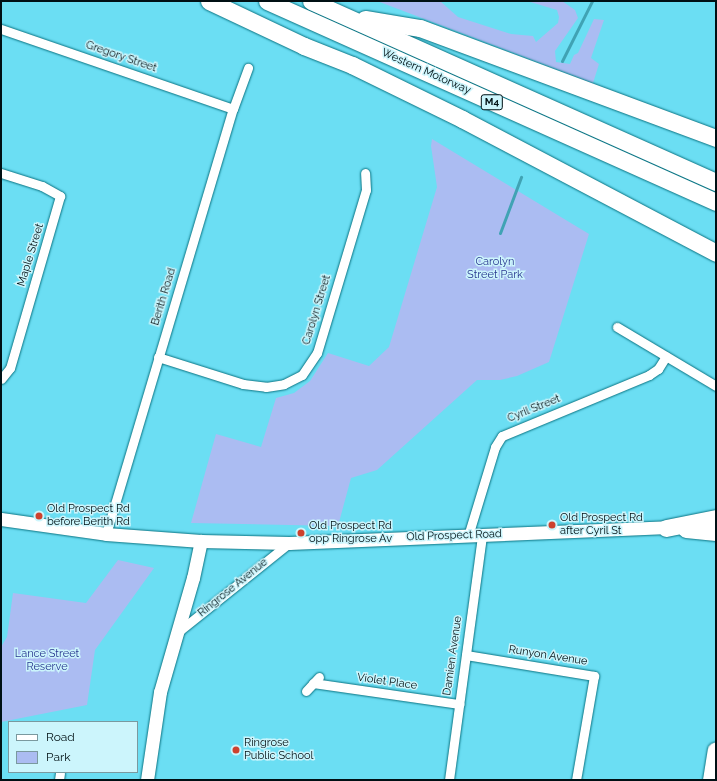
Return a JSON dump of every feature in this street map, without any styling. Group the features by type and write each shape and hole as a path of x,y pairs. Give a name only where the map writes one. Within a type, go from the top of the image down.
{"highway":[{"path":"209,1 304,46 352,65 462,119 716,253"},
{"name":"Western Motorway","path":"267,1 716,202"},
{"name":"Western Motorway","path":"310,1 716,182"},
{"path":"341,15 420,28 716,138"},
{"path":"304,46 391,96 522,159 716,263"},
{"path":"666,528 716,518"},
{"path":"666,528 716,532"},
{"path":"711,780 716,750"}],"main road":[{"name":"Old Prospect Road","path":"1,519 106,534 201,541 289,543 716,526"},
{"name":"Ringrose Avenue","path":"147,780 160,692 178,632 201,541"}],"street":[{"name":"Gregory Street","path":"1,29 233,109"},
{"name":"Berith Road","path":"106,534 233,109 248,68"},
{"name":"Carolyn Street","path":"158,357 243,384 266,387 284,384 302,375 317,353 366,190 365,173"},
{"name":"Maple Street","path":"1,174 42,186 60,196 10,368 1,379"},
{"path":"617,327 716,386"},
{"name":"Cyril Street","path":"468,536 495,447 502,436 649,375 658,369 666,356"},
{"name":"Damien Avenue","path":"449,780 482,535"},
{"name":"Ringrose Avenue","path":"178,632 289,543"},
{"name":"Runyon Avenue","path":"466,655 594,676 576,780"},
{"name":"Violet Place","path":"306,691 316,680 459,704"}],"green space":[{"path":"377,1 440,1 458,17 511,34 533,36 536,42 558,23 559,17 557,10 527,1 562,1 575,10 578,18 555,51 556,62 570,64 574,55 578,53 594,19 604,20 591,58 599,64 593,83"},
{"name":"Carolyn Street Park","path":"432,139 589,234 549,362 517,376 500,380 477,380 377,470 351,478 338,526 191,523 216,434 261,447 276,398 294,393 310,381 328,353 369,366 389,347 437,187 431,146"},
{"name":"Lance Street Reserve","path":"118,560 154,568 95,650 87,705 1,722 1,647 7,637 13,593 86,603"}],"waterway":[{"path":"562,61 592,1"},
{"path":"500,233 521,177"}],"place":[{"name":"Old Prospect Rd before Berith Rd","path":"39,516"},
{"name":"Old Prospect Rd after Cyril St","path":"552,525"},
{"name":"Old Prospect Rd opp Ringrose Av","path":"301,533"},
{"name":"Ringrose Public School","path":"236,750"}]}
